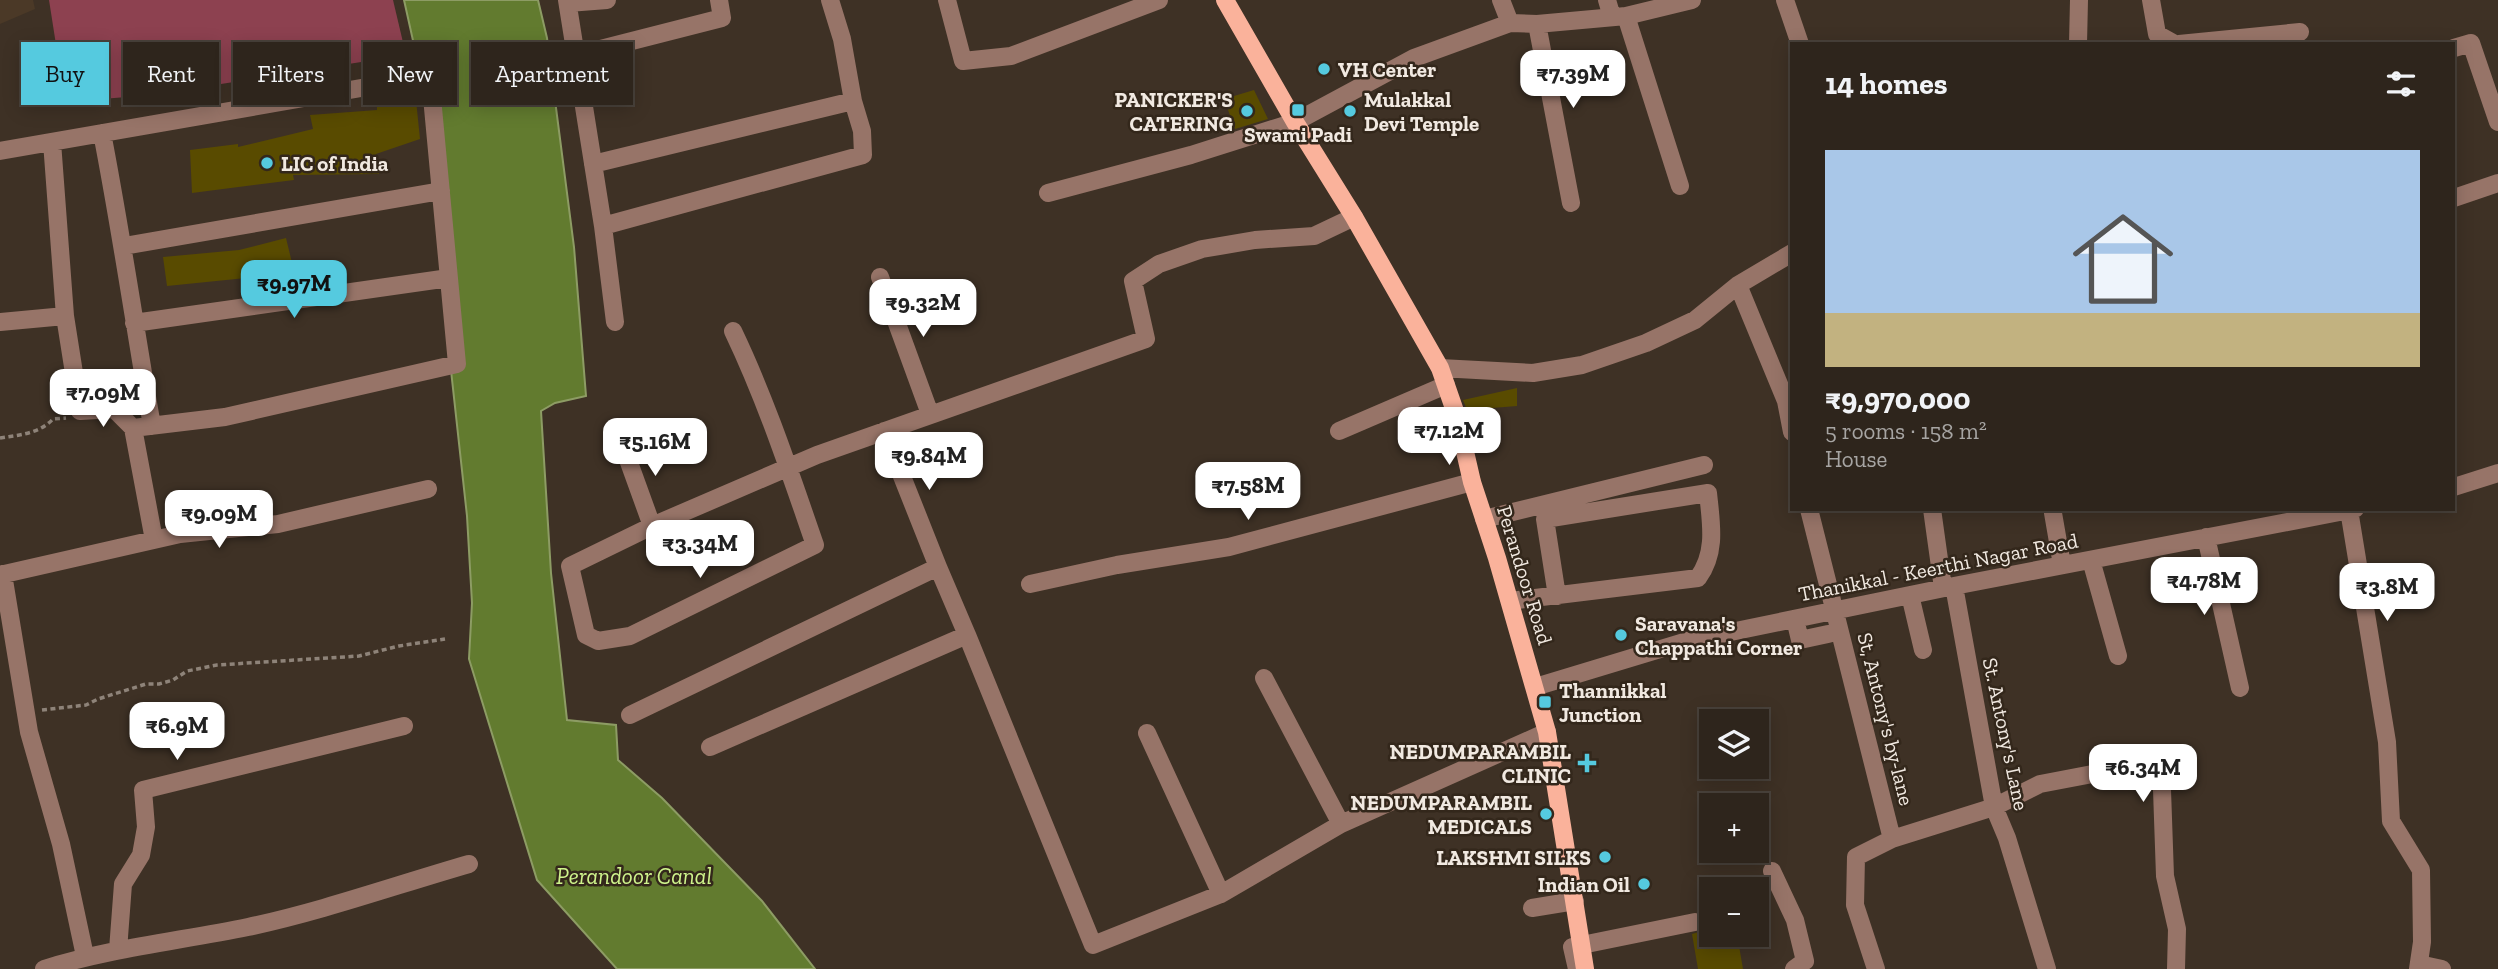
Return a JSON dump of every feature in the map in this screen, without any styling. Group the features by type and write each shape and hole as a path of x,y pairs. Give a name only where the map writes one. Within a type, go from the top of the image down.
{"main road":[{"name":"Perandoor Road","path":"1226,0 1295,122 1354,217 1443,377 1548,732 1585,969"}],"street":[{"path":"575,42 568,2 607,0"},
{"path":"628,42 722,18 719,0"},
{"path":"603,226 863,155 862,131 853,101 842,39 830,0"},
{"path":"947,0 963,61 1011,57 1159,0"},
{"path":"1501,0 1510,23"},
{"path":"1048,193 1191,155 1295,122 1414,58 1510,23 1537,24 1692,0"},
{"path":"1785,0 1799,42"},
{"path":"2078,42 2079,0"},
{"path":"2151,0 2157,34 2173,42"},
{"path":"1615,11 1680,186"},
{"path":"1537,24 1571,203"},
{"path":"2219,42 2300,32"},
{"path":"2455,48 2471,43 2498,122"},
{"path":"0,151 430,76 457,365 225,417 133,428"},
{"path":"593,164 853,101"},
{"path":"584,105 615,322"},
{"path":"102,133 124,246 152,426"},
{"path":"52,142 65,316 80,411 114,409 133,428 154,540"},
{"path":"2455,198 2498,183"},
{"path":"124,246 441,191"},
{"path":"733,331 753,373 789,468 815,545 630,636 598,641 586,635 570,566 652,526 789,468 817,454 1146,339 1133,281 1159,264 1202,249 1255,240 1314,236 1354,217"},
{"path":"1339,431 1443,377 1533,373 1582,365 1646,343 1695,320 1738,285 1790,254"},
{"path":"880,277 930,414"},
{"path":"134,323 449,278"},
{"path":"1738,285 1786,401 1790,422"},
{"path":"0,322 65,316"},
{"path":"884,431 1093,945 1222,894 1341,824 1548,732"},
{"path":"622,443 652,526"},
{"path":"1484,519 1704,465"},
{"path":"2455,487 2498,473"},
{"path":"1030,584 1117,565 1228,547 1472,482"},
{"path":"85,956 61,845 29,732 2,574 180,534 278,524 428,489"},
{"path":"1510,601 1557,596 1699,578 1707,566 1712,537 1707,493 1545,519 1557,596"},
{"name":"St, Antony's by-lane","path":"1810,511 1892,839"},
{"name":"St. Antony's Lane","path":"1932,511 1994,807 2007,838 2047,969"},
{"name":"Thanikkal - Keerthi Nagar Road","path":"1535,687 1688,641 2206,537 2266,517 2340,511"},
{"path":"2352,511 2387,742 2391,821 2421,870 2422,942 2418,966 2442,969"},
{"path":"2053,513 2062,565"},
{"path":"2206,537 2240,688"},
{"path":"2091,560 2118,656"},
{"path":"629,715 938,567"},
{"path":"1910,595 1923,650"},
{"path":"1795,619 1800,640 1828,634"},
{"path":"710,747 967,635"},
{"path":"1264,678 1341,824"},
{"path":"118,950 123,884 141,855 146,827 143,790 404,726"},
{"path":"1147,733 1222,894"},
{"path":"1876,969 1855,905 1856,857 1892,839 1994,807 2040,785 2161,761 2165,876 2176,929 2176,969"},
{"path":"44,969 85,956 248,927 299,915 469,864"},
{"path":"1772,871 1795,920 1805,961 1794,969"},
{"path":"1532,908 1575,901"},
{"path":"1577,969 1572,947 1695,922"}],"path":[{"path":"0,438 16,437 44,429 53,419 67,418 80,411"},
{"path":"26,714 44,709 86,705 108,695 146,684 159,684 173,680 187,671 217,665 359,656 445,639"}],"shaded area":[{"path":"0,0 33,0 35,9 0,24"},
{"path":"49,0 393,0 403,42 363,42 363,62 349,64 349,42 233,42 233,82 219,84 219,42 123,42 123,97 109,98 109,42 56,42"}],"water":[{"name":"Perandoor Canal","path":"404,0 538,0 548,42 471,42 471,105 556,105 574,247 586,396 555,403 541,411 551,573 567,720 616,725 618,760 662,798 762,901 815,969 617,969 537,880 469,659 472,603 467,516 448,343 427,105 457,105 457,42 413,42"}],"building":[{"name":"PANICKER'S CATERING","path":"1254,90 1268,119 1235,129 1224,99"},
{"path":"377,105 417,105 420,139 376,154 379,174 293,175 294,180 192,193 190,150 238,144 238,147 313,129 310,115 377,110"},
{"path":"286,238 294,271 246,279 167,286 163,257 239,250"},
{"path":"1517,388 1517,406 1467,410 1463,400"},
{"path":"1699,932 1699,947 1739,947 1743,969 1698,969 1692,934"}],"place":[{"name":"VH Center","path":"1324,69"},
{"name":"Swami Padi","path":"1298,110"},
{"name":"PANICKER'S CATERING","path":"1247,111"},
{"name":"Mulakkal Devi Temple","path":"1350,111"},
{"name":"LIC of India","path":"267,163"},
{"name":"Saravana's Chappathi Corner","path":"1621,635"},
{"name":"Thannikkal Junction","path":"1545,702"},
{"name":"NEDUMPARAMBIL CLINIC","path":"1587,763"},
{"name":"NEDUMPARAMBIL MEDICALS","path":"1546,814"},
{"name":"LAKSHMI SILKS","path":"1605,857"},
{"name":"Indian Oil","path":"1644,884"}]}
